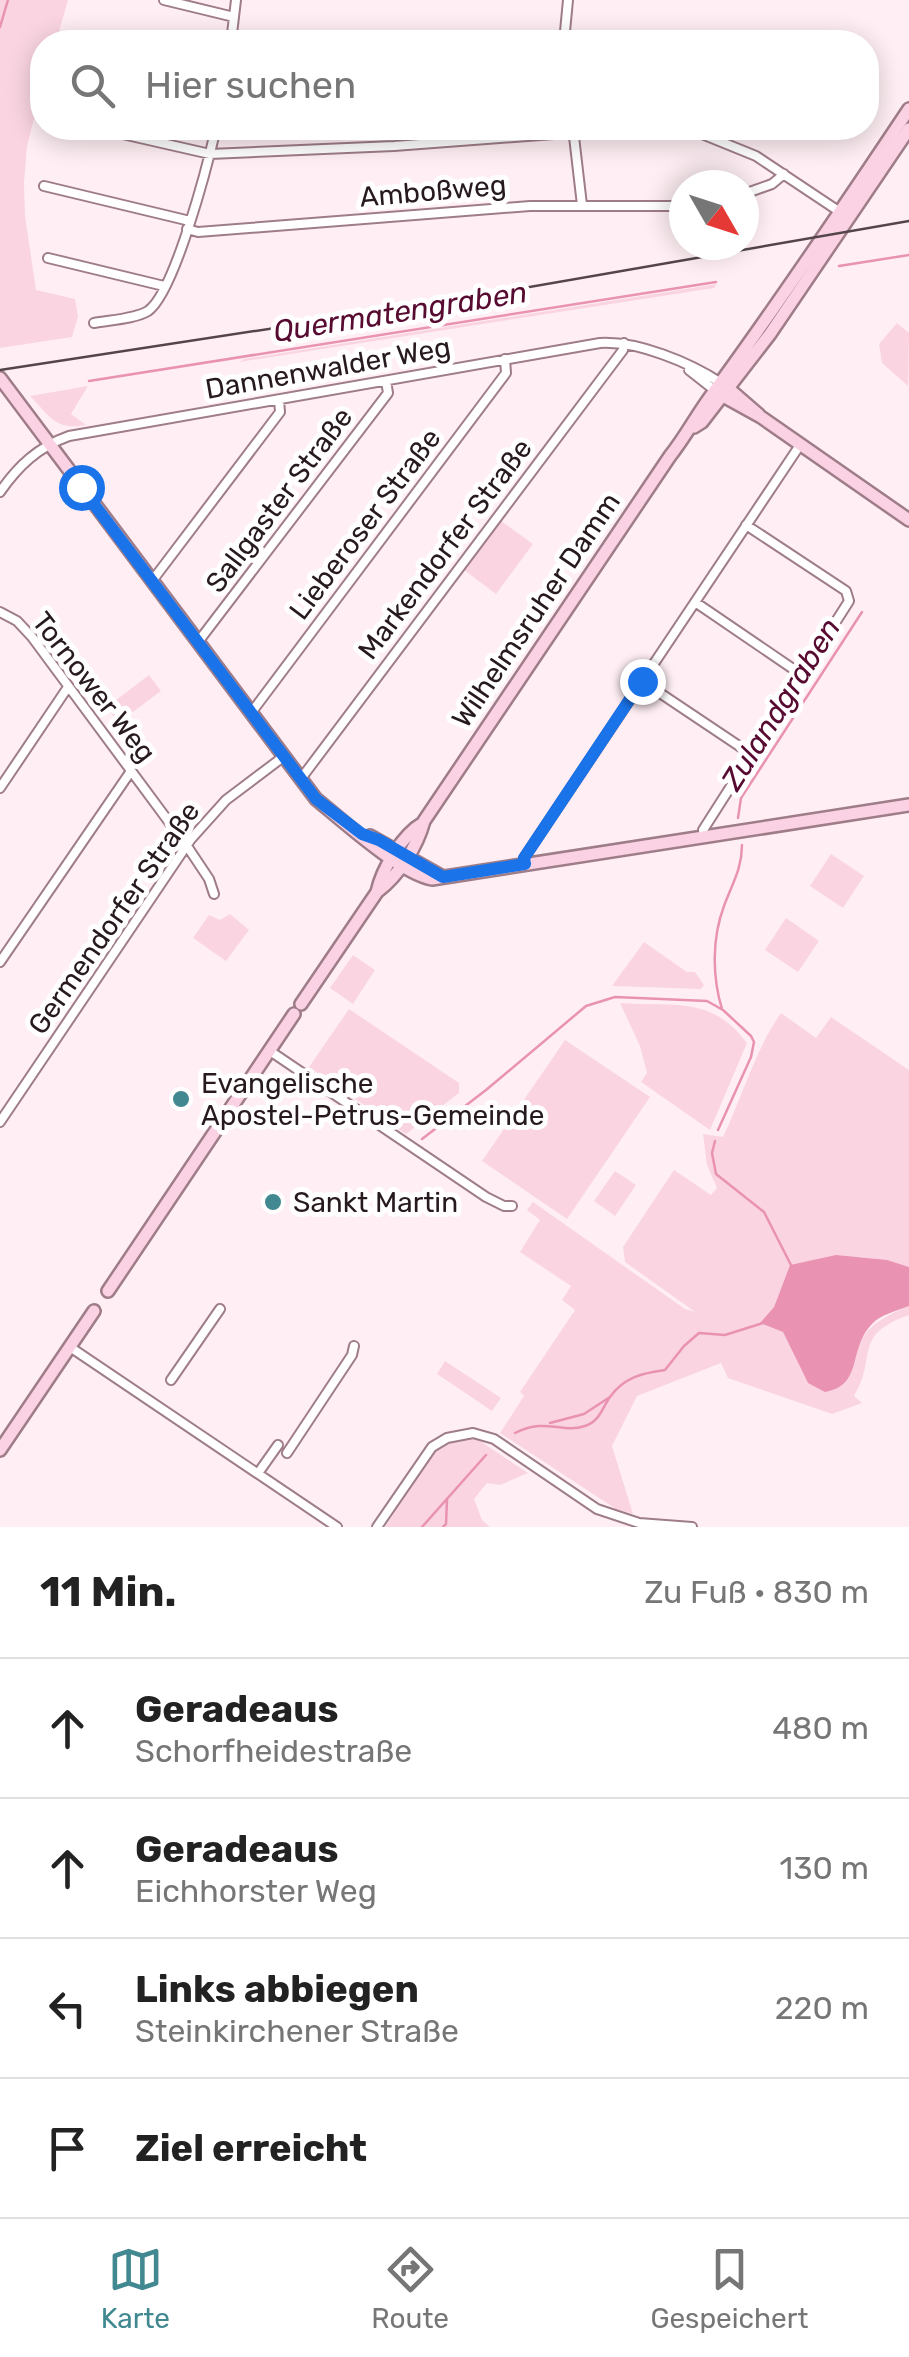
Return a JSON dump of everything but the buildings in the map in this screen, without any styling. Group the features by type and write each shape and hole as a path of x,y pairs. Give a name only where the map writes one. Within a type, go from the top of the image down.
{"main road":[{"name":"Wilhelmsruher Damm","path":"722,390 770,334 909,110"},
{"name":"Wilhelmsruher Damm","path":"108,1291 377,892 380,880 400,858 414,828 423,823 670,456 694,426 702,422 840,212 909,128"},
{"path":"0,378 316,799 423,877 909,805"},
{"path":"722,390 909,520"},
{"path":"0,1450 94,1311"}],"street":[{"path":"164,0 234,17"},
{"path":"232,30 236,0"},
{"path":"565,30 568,0"},
{"path":"149,140 210,154 422,140"},
{"path":"94,324 147,311 164,286 189,225 213,140"},
{"path":"574,140 582,205"},
{"path":"716,140 756,156 840,212"},
{"path":"759,189 784,174"},
{"name":"Amboßweg","path":"44,186 189,225 198,232 582,205 669,206"},
{"path":"48,258 164,286"},
{"name":"Dannenwalder Weg","path":"0,492 24,462 69,436 600,343 624,343 681,364 722,390"},
{"name":"Markendorfer Straße","path":"300,780 623,350 624,343"},
{"name":"Lieberoser Straße","path":"250,713 506,373 505,359"},
{"name":"Sallgaster Straße","path":"198,642 388,393 386,381"},
{"path":"152,581 280,412 280,400"},
{"path":"525,864 524,858 800,446"},
{"path":"704,837 703,830 849,601 846,591 746,526"},
{"path":"695,602 802,675"},
{"name":"Tornower Weg","path":"0,612 24,628 210,879 214,894"},
{"path":"642,681 750,754"},
{"path":"0,788 68,687"},
{"name":"Germendorfer Straße","path":"0,1122 186,846 226,800 283,756"},
{"path":"0,962 130,771"},
{"path":"270,1051 486,1197 512,1206"},
{"path":"171,1380 220,1309"},
{"path":"286,1453 352,1356 354,1346"},
{"path":"70,1347 337,1527"},
{"path":"377,1527 432,1447 447,1438 473,1433 494,1439 609,1514 639,1523 692,1527"},
{"path":"261,1468 278,1445"}],"shaded area":[{"path":"0,0 68,0 59,30 30,30 25,216 36,290 75,299 78,317 72,337 0,348"},
{"path":"717,284 714,288 239,362 244,359"},
{"path":"897,323 909,333 908,386 882,363 879,344"},
{"path":"88,386 71,414 86,425 60,424 30,396"},
{"path":"501,521 533,544 496,594 464,570"},
{"path":"149,675 161,691 118,723 107,707"},
{"path":"831,854 864,876 843,908 810,886"},
{"path":"230,914 249,930 226,961 193,938 209,915 220,920"},
{"path":"786,918 819,941 798,972 765,950"},
{"path":"644,942 687,972 695,972 704,985 701,989 612,986"},
{"path":"353,955 375,970 353,1004 330,988"},
{"path":"620,1003 705,1010 733,1028 747,1043 710,1130 641,1082 647,1073 640,1046"},
{"path":"349,1009 459,1083 459,1093 406,1134 309,1067"},
{"path":"781,1013 816,1038 831,1017 909,1070 909,1267 850,1257 790,1265 774,1307 760,1323 783,1332 808,1383 850,1375 857,1349 868,1331 909,1306 909,1315 891,1323 872,1339 854,1396 862,1403 832,1414 728,1378 721,1363 637,1396 612,1446 633,1514 616,1509 500,1433 524,1396 520,1392 575,1310 562,1300 571,1286 520,1252 540,1220 527,1210 533,1202 685,1309 695,1312 625,1262 623,1247 674,1170 711,1195 717,1188 707,1165 703,1134 723,1137 756,1057"},
{"path":"565,1040 650,1097 567,1219 482,1161"},
{"path":"615,1171 636,1185 615,1216 594,1201"},
{"path":"836,1255 887,1260 909,1267 909,1306 872,1324 864,1334 845,1382 825,1392 808,1383 783,1332 760,1323 774,1307 790,1265"},
{"path":"445,1361 501,1398 492,1411 437,1374"},
{"path":"461,1438 477,1439 528,1473 500,1485 487,1483 474,1499 482,1520 490,1527 385,1527 431,1456"}],"waterway":[{"path":"0,27 8,0"},
{"name":"Quermatengraben","path":"839,266 909,255"},
{"name":"Quermatengraben","path":"89,381 716,282"},
{"name":"Zulandgraben","path":"738,818 741,798 862,612"},
{"name":"Zulandgraben","path":"722,1009 716,983 715,944 742,845"},
{"path":"422,1139 586,1006 615,997 707,1001 751,1036 751,1057 718,1130"},
{"path":"715,1141 712,1153 716,1174 764,1212 792,1267"},
{"path":"515,1433 536,1426 576,1428 590,1424 621,1385 665,1370 699,1333 725,1335 763,1323"},
{"path":"550,1423 584,1414 610,1397"},
{"path":"422,1527 486,1455"},
{"path":"443,1527 447,1500"}],"tram line":[{"path":"0,370 438,303 909,221"}],"place":[{"name":"Evangelische Apostel-Petrus-Gemeinde","path":"181,1099"},
{"name":"Sankt Martin","path":"273,1202"}],"route":[{"path":"81,487 316,799 362,834 443,877 525,864 524,858 642,681"}]}
